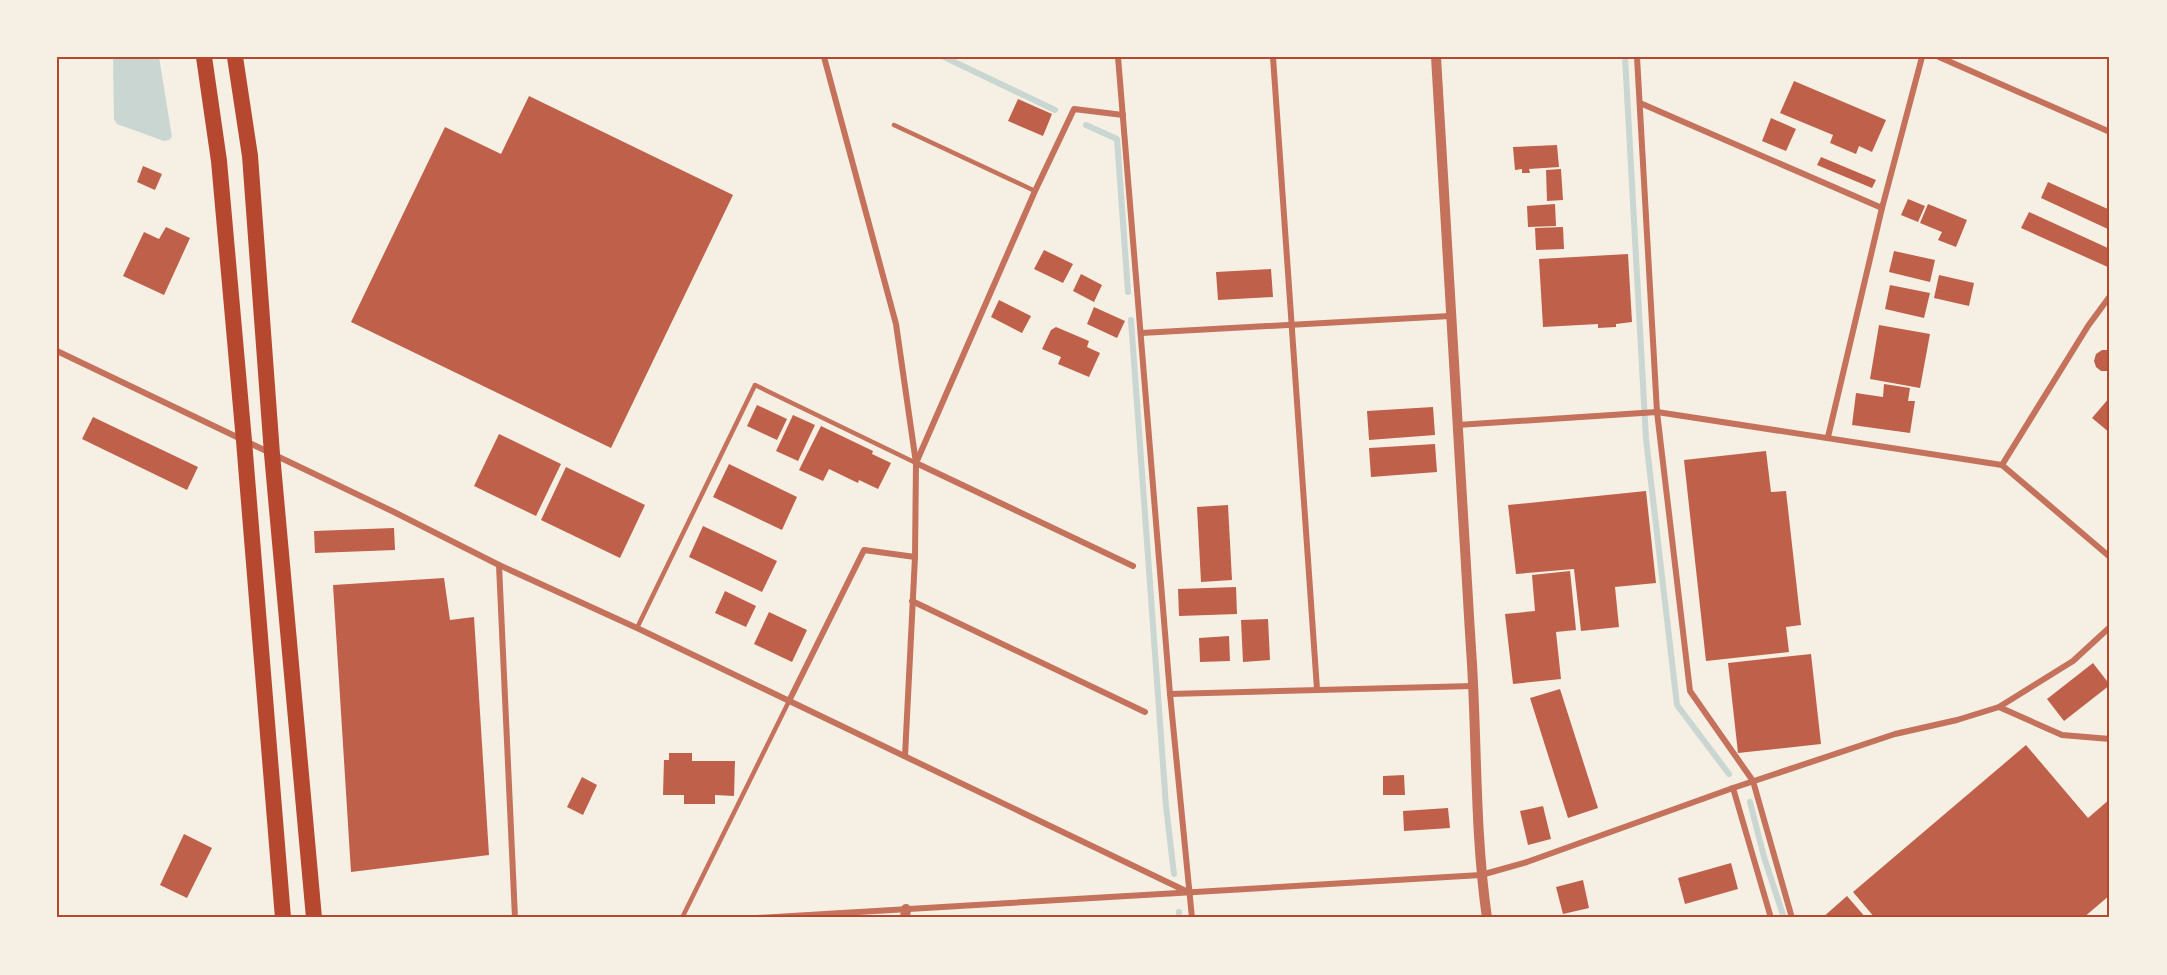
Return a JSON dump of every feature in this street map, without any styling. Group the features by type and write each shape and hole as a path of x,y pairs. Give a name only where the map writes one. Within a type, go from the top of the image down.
{"highway":[{"path":"204,57 219,161 283,918"},
{"path":"235,57 250,156 273,454 314,918"}],"street":[{"path":"824,57 896,324 916,464 915,557 905,756"},
{"path":"1118,57 1170,694 1192,918"},
{"path":"1273,57 1317,690"},
{"path":"1436,57 1473,686 1480,874 1487,918"},
{"path":"1637,57 1657,412 1690,691 1753,782 1792,918"},
{"path":"1828,437 1882,208 1922,57"},
{"path":"1939,57 2110,132"},
{"path":"1640,103 1882,208"},
{"path":"916,464 1035,191 1074,109 1123,115"},
{"path":"2002,465 2088,326 2110,296"},
{"path":"1141,333 1450,316"},
{"path":"57,351 499,565 637,628 1189,893"},
{"path":"1456,425 1657,412 2002,465 2110,557"},
{"path":"916,464 1133,566"},
{"path":"789,701 864,550 915,557"},
{"path":"499,565 515,918"},
{"path":"912,601 1145,712"},
{"path":"758,918 906,914 1480,874 1527,862 1733,788 1895,734 1957,720 1999,707 2073,661 2110,627"},
{"path":"1170,694 1473,686"},
{"path":"1999,707 2062,735 2110,739"},
{"path":"1733,788 1771,918"}],"lane":[{"path":"894,125 1035,191"},
{"path":"637,628 755,384 916,464"},
{"path":"682,918 789,701"}],"shaded area":[{"path":"113,57 159,57 172,137 169,140 164,141 117,124 114,119"}],"building":[{"path":"1794,81 1886,120 1872,152 1859,146 1856,154 1830,143 1833,135 1780,113"},
{"path":"529,96 733,195 611,448 351,322 445,127 501,154"},
{"path":"1018,99 1052,114 1043,136 1008,121"},
{"path":"1771,118 1796,129 1786,151 1762,141"},
{"path":"1557,145 1559,167 1529,169 1530,173 1522,173 1522,169 1515,170 1513,147"},
{"path":"1821,157 1876,180 1872,188 1817,165"},
{"path":"143,166 162,174 155,190 137,182"},
{"path":"1561,169 1563,200 1547,201 1546,170"},
{"path":"2048,182 2110,210 2110,230 2041,198"},
{"path":"1908,199 1925,206 1918,222 1901,215"},
{"path":"1555,204 1556,226 1528,227 1527,206"},
{"path":"1928,204 1967,220 1956,247 1938,240 1942,232 1920,223"},
{"path":"2029,212 2110,249 2110,268 2021,228"},
{"path":"166,227 190,238 164,295 123,276 144,232 159,239"},
{"path":"1563,227 1564,249 1536,250 1535,228"},
{"path":"1044,250 1073,264 1063,283 1034,269"},
{"path":"1894,251 1935,260 1930,282 1889,272"},
{"path":"1628,254 1632,322 1616,324 1616,327 1598,328 1598,324 1543,327 1539,259"},
{"path":"1271,269 1273,297 1218,300 1216,272"},
{"path":"1081,274 1102,285 1094,302 1073,291"},
{"path":"1939,275 1974,283 1969,306 1934,298"},
{"path":"1890,285 1930,293 1924,318 1885,309"},
{"path":"999,300 1031,316 1022,333 991,317"},
{"path":"1094,307 1125,321 1117,338 1087,324"},
{"path":"1879,325 1930,334 1920,388 1870,379"},
{"path":"1056,327 1089,341 1087,347 1100,353 1089,377 1058,364 1061,357 1042,349 1051,330"},
{"path":"2102,350 2110,350 2110,371 2101,371 2096,367 2094,361 2096,354"},
{"path":"1884,384 1910,388 1908,401 1915,401 1910,433 1852,425 1856,393 1883,397"},
{"path":"2110,397 2110,433 2092,418"},
{"path":"757,405 787,419 777,440 747,426"},
{"path":"1433,407 1435,435 1369,440 1367,411"},
{"path":"793,415 815,425 798,461 776,451"},
{"path":"93,417 198,467 187,490 82,439"},
{"path":"821,426 873,451 872,454 891,463 878,489 859,480 858,483 829,469 823,481 799,470"},
{"path":"499,434 561,464 536,516 474,486"},
{"path":"1435,444 1437,472 1371,477 1369,448"},
{"path":"1766,451 1771,492 1786,491 1801,625 1786,627 1789,652 1706,661 1684,460"},
{"path":"729,464 797,497 782,530 713,497"},
{"path":"566,467 645,505 620,558 541,520"},
{"path":"1646,491 1656,583 1615,587 1619,627 1581,631 1574,569 1516,574 1508,505"},
{"path":"1228,505 1232,580 1201,582 1197,507"},
{"path":"703,526 777,561 762,592 689,557"},
{"path":"394,528 395,550 315,553 314,531"},
{"path":"1570,571 1576,630 1556,632 1561,679 1513,684 1505,614 1535,611 1532,575"},
{"path":"444,578 450,620 474,617 489,855 351,872 333,585"},
{"path":"1236,587 1237,614 1179,616 1178,589"},
{"path":"725,591 756,606 746,627 715,613"},
{"path":"769,612 807,630 792,662 754,644"},
{"path":"1268,619 1270,660 1243,662 1241,620"},
{"path":"1229,636 1230,661 1200,662 1199,638"},
{"path":"1811,654 1821,744 1738,753 1728,663"},
{"path":"2093,663 2110,685 2064,721 2047,699"},
{"path":"1560,689 1598,808 1568,818 1530,698"},
{"path":"2026,745 2088,818 2110,799 2110,895 2083,918 1875,918 1853,892"},
{"path":"669,753 692,753 692,761 735,761 734,796 715,795 715,804 684,804 684,795 663,795 664,760 669,760"},
{"path":"1404,775 1405,795 1383,795 1383,776"},
{"path":"582,777 597,785 583,815 567,807"},
{"path":"1543,806 1551,839 1528,845 1520,811"},
{"path":"1448,808 1450,828 1404,831 1403,811"},
{"path":"184,834 212,848 187,898 160,885"},
{"path":"1731,863 1738,889 1685,904 1678,878"},
{"path":"1583,880 1589,908 1563,914 1556,887"},
{"path":"1847,896 1866,918 1822,918"}],"waterway":[{"path":"944,57 1055,110"},
{"path":"1625,57 1646,439 1677,705 1729,774"},
{"path":"1086,125 1117,139 1128,292"},
{"path":"1131,320 1166,806 1174,874"},
{"path":"1750,802 1764,857 1784,918"},
{"path":"1179,912 1179,918"}]}
